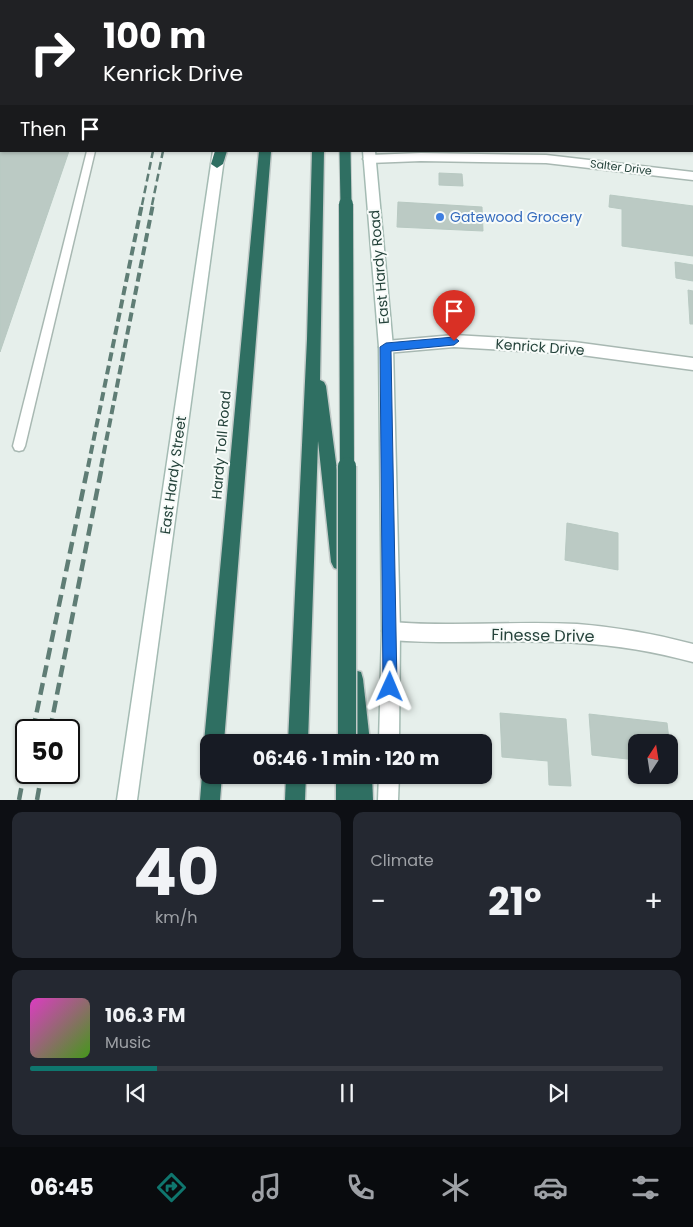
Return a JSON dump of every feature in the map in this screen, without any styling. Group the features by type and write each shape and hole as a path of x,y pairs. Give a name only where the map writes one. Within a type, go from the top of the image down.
{"highway":[{"name":"Hardy Toll Road","path":"215,734 264,152"},
{"path":"298,734 314,339 318,152"},
{"path":"345,152 347,305 346,734"},
{"path":"314,339 359,734"},
{"path":"210,800 211,784"},
{"path":"296,784 296,800"},
{"path":"346,784 346,800"},
{"path":"362,784 363,800"}],"main road":[{"name":"East Hardy Street","path":"127,800 219,155"},
{"name":"Salter Drive","path":"369,155 546,159 693,176"},
{"name":"East Hardy Road","path":"369,155 386,347 391,631 389,734"},
{"name":"Kenrick Drive","path":"386,347 454,341 574,348 693,364"},
{"name":"Finesse Drive","path":"391,631 420,634 560,633 635,640 693,653"},
{"path":"388,800 389,784"}],"lane":[{"path":"19,446 91,152"}],"building":[{"path":"0,152 69,152 0,352"},
{"path":"439,173 462,174 463,186 439,185"},
{"path":"610,195 693,206 693,256 622,246 622,209 609,207"},
{"name":"Gatewood Grocery","path":"398,202 482,207 483,231 397,227"},
{"path":"675,262 693,265 693,281 676,278"},
{"path":"688,290 693,291 693,324 690,324"},
{"path":"567,523 618,533 618,570 565,560"},
{"path":"500,713 566,719 571,786 549,785 548,761 502,757"},
{"path":"589,714 667,723 668,734 628,734 628,759 592,755"}],"railway":[{"path":"142,205 153,152"},
{"path":"152,205 163,152"},
{"path":"88,467 142,204"},
{"path":"101,467 153,204"},
{"path":"35,719 88,466"},
{"path":"52,719 102,466"},
{"path":"19,800 22,784"},
{"path":"37,800 40,784"}],"place":[{"name":"Gatewood Grocery","path":"440,217"}],"route":[{"path":"390,687 391,631 386,347 454,341"}]}
